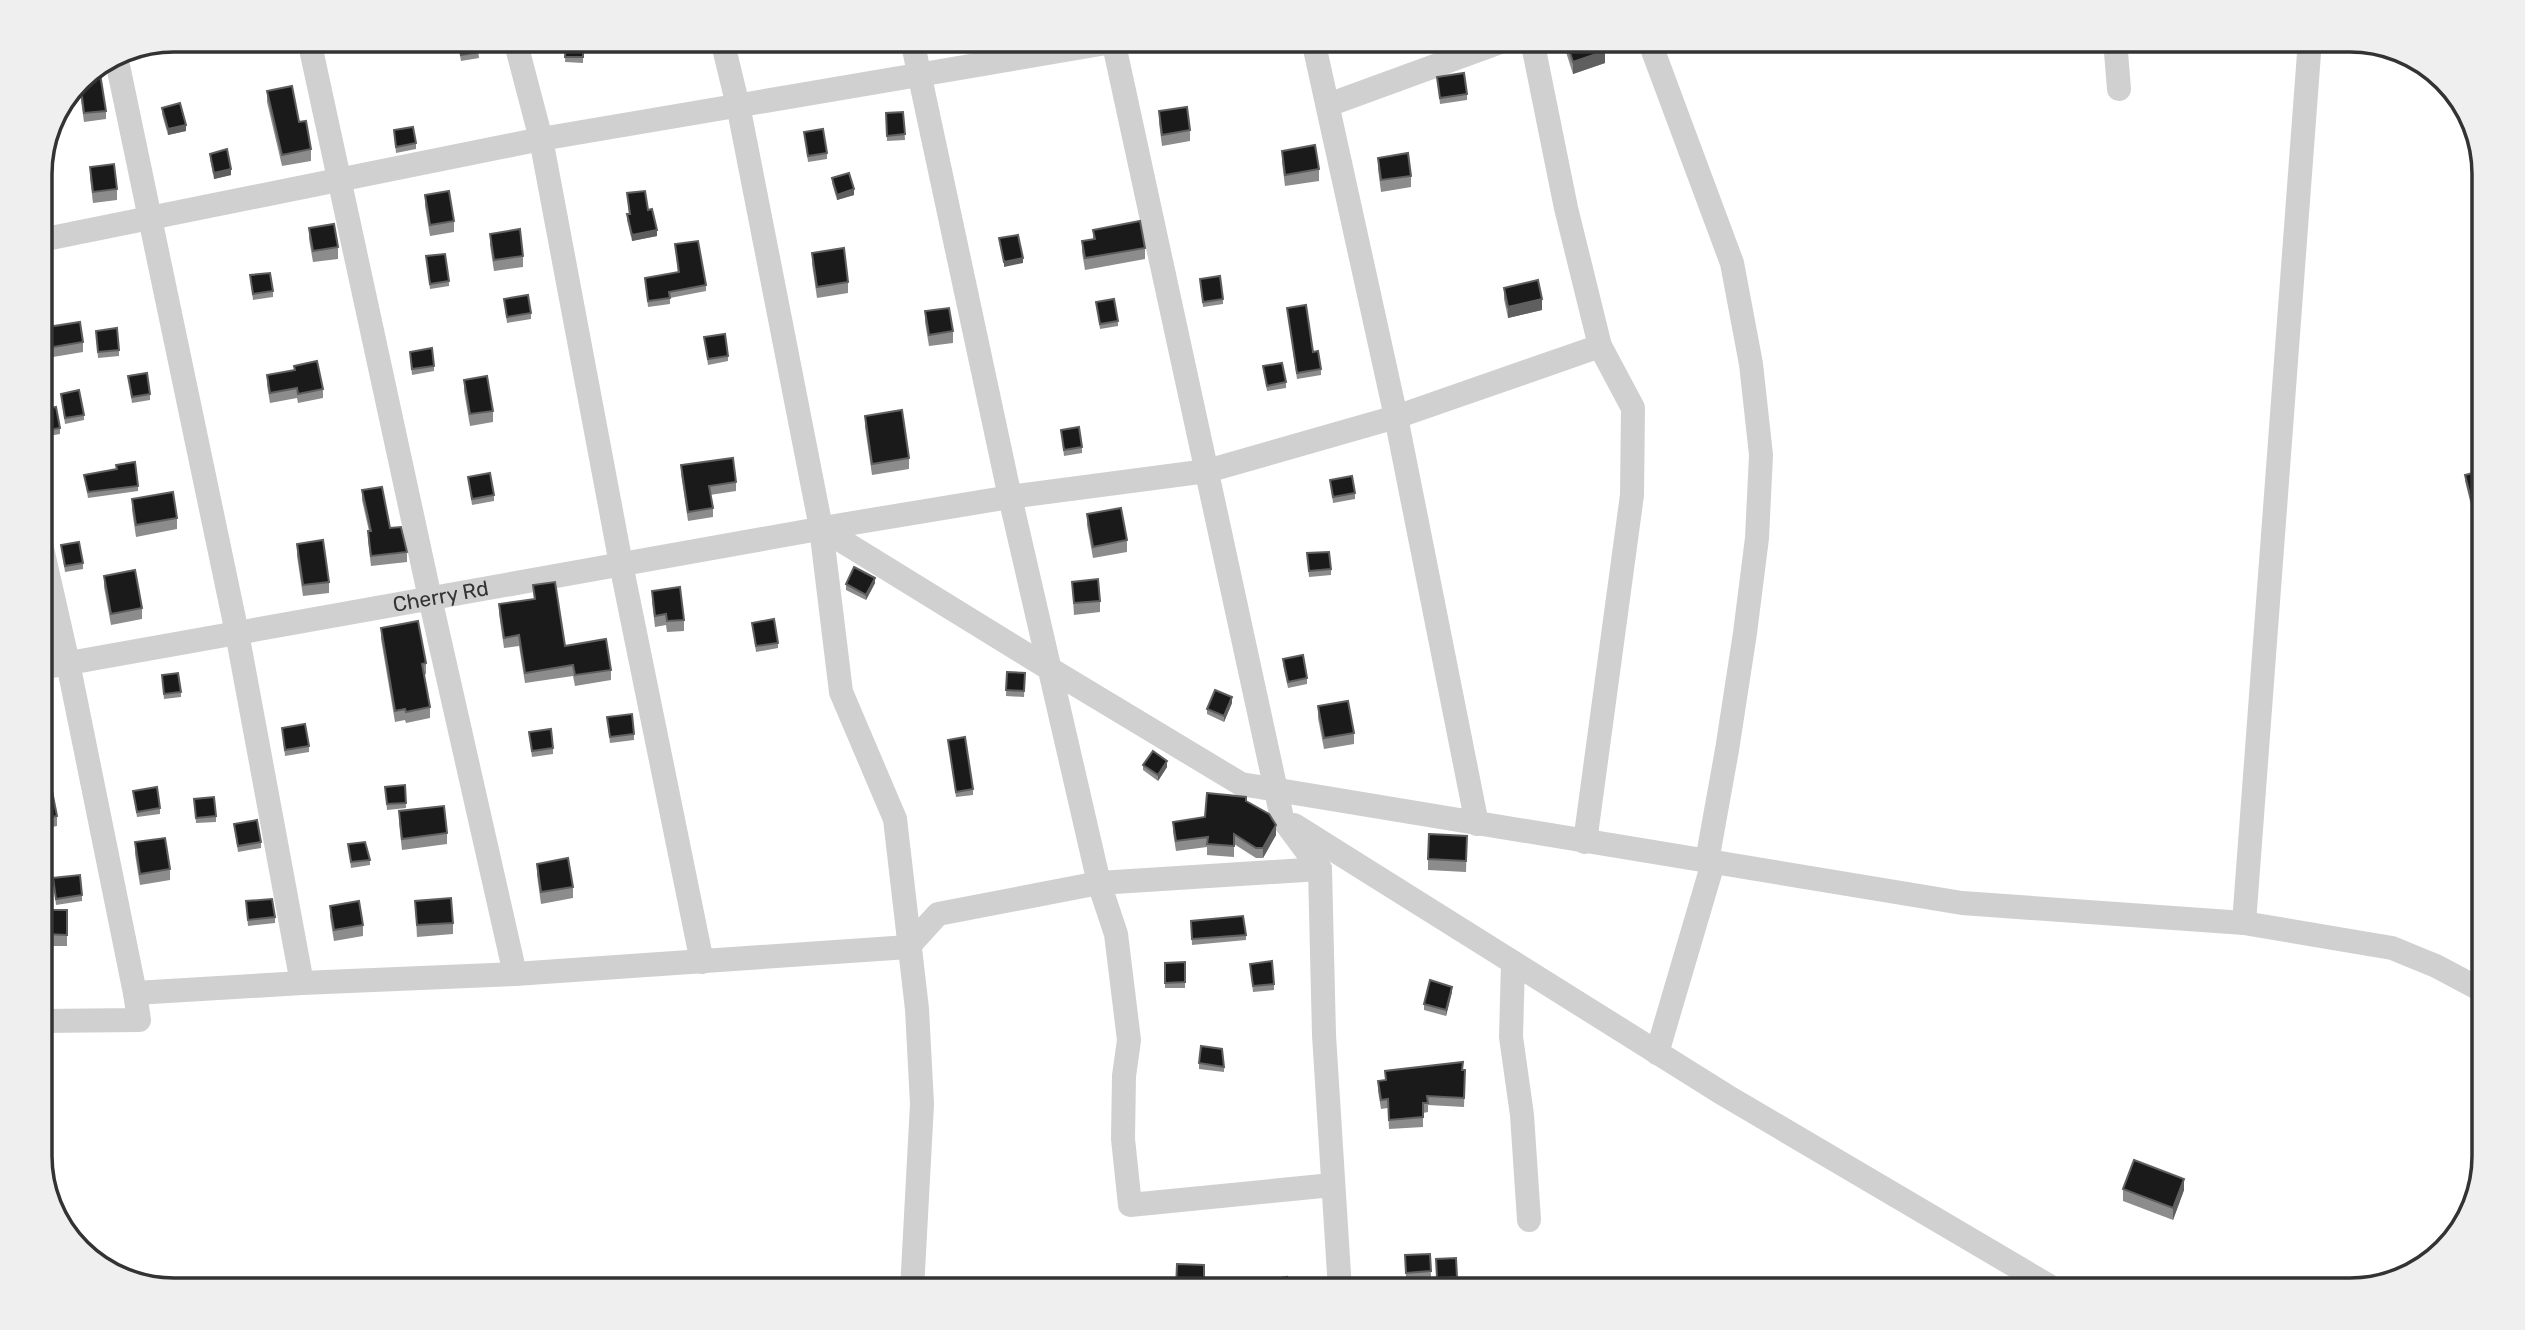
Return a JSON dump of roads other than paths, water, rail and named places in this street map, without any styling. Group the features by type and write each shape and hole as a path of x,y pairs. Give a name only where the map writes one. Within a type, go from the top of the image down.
{"street":[{"path":"312,52 515,974"},
{"path":"518,52 541,139 621,564 702,962"},
{"path":"725,52 831,526 841,692 895,819 917,1009 922,1104 913,1278"},
{"path":"915,52 1010,497 1099,883 1116,934 1129,1040 1124,1076 1123,1139 1130,1205 1332,1185"},
{"path":"53,238 541,139 1053,52"},
{"path":"1119,52 1282,818 1320,869 1324,1035 1339,1278"},
{"path":"1316,52 1396,417 1477,824"},
{"path":"1328,105 1473,52"},
{"path":"1534,52 1566,208 1600,346 1633,408 1632,495 1585,842"},
{"path":"1653,52 1732,263 1751,364 1760,456 1757,538 1710,862 1657,1053"},
{"path":"2116,52 2119,89"},
{"path":"2244,923 2309,52"},
{"path":"118,67 237,633 302,983"},
{"name":"Cherry Rd","path":"53,666 831,526 1010,497 1208,471 1396,417 1600,346"},
{"path":"831,526 1050,670 1241,784 1282,818 1725,1096 2036,1278"},
{"path":"53,597 139,1020 53,1021"},
{"path":"1241,784 1962,903 2244,923 2392,948 2436,966 2472,985"},
{"path":"135,993 515,974 908,947 938,914 1099,883 1320,869"},
{"path":"1513,963 1511,1037 1522,1115 1529,1220"}]}
